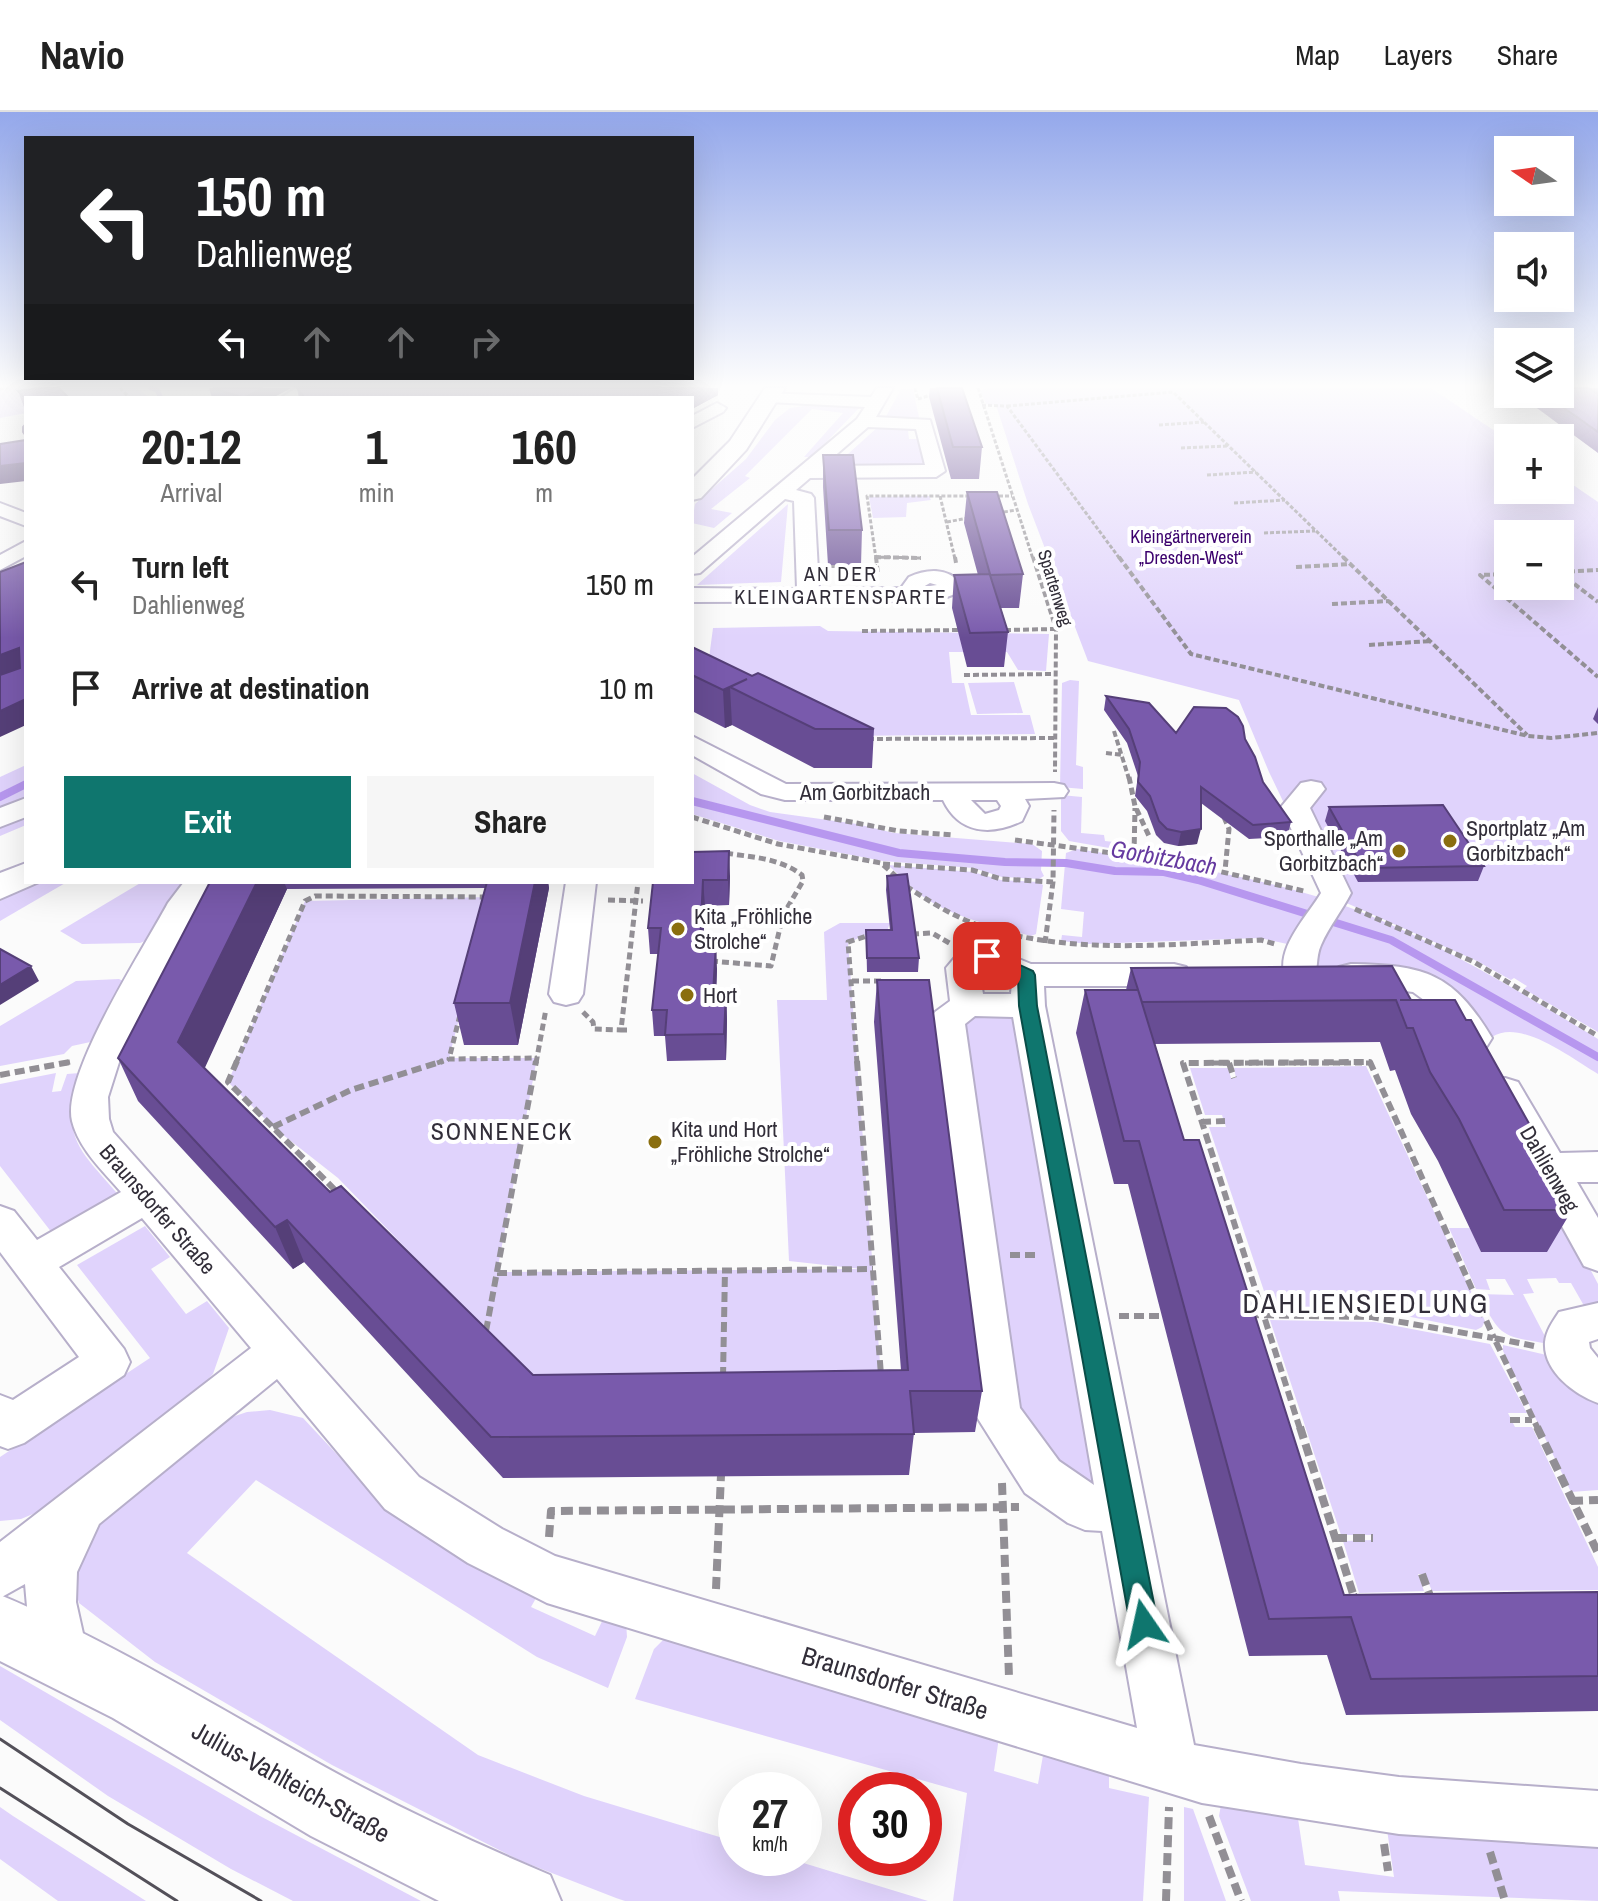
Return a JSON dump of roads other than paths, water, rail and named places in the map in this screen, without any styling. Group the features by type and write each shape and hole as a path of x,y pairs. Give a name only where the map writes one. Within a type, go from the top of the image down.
{"main road":[{"path":"694,491 713,471"},
{"path":"0,856 24,844"},
{"path":"0,888 24,875"},
{"name":"Julius-Vahlteich-Straße","path":"0,1627 136,1695 336,1811 454,1871 524,1901"}],"street":[{"path":"694,566 805,472 872,471"},
{"path":"782,492 804,498 808,596"},
{"path":"0,509 24,519"},
{"path":"0,564 24,548"},
{"path":"694,595 936,594 947,589 949,583"},
{"name":"Am Gorbitzbach","path":"694,745 771,788 785,792 955,792 961,811 972,819 987,822 1002,821 1012,815 1015,806 1006,791 1054,791"},
{"name":"Dahlienweg","path":"1311,789 1295,807 1336,893 1308,939 1437,988 1462,1013 1598,1254"},
{"path":"0,818 24,808"},
{"name":"Braunsdorfer Straße","path":"198,884 184,903 103,1056 90,1097 90,1119 97,1138 402,1493 485,1546 547,1578 1186,1770 1307,1796 1464,1814 1598,1819"},
{"path":"566,994 581,884"},
{"path":"968,1005 962,968 973,957 987,956 1033,974 1209,975"},
{"path":"1033,974 968,1005 947,1020 998,1414 1042,1477 1104,1508"},
{"path":"1033,974 1104,1508 1186,1770"},
{"path":"1549,1168 1598,1167"},
{"path":"31,1263 147,1196"},
{"path":"0,1222 108,1362 8,1428 0,1415"},
{"path":"1583,1368 1568,1333 1574,1325 1598,1321"},
{"path":"0,1573 280,1351"},
{"path":"62,1656 48,1601 56,1551 87,1504"}],"waterway":[{"path":"0,797 24,785"},
{"name":"Gorbitzbach","path":"694,802 899,853 1005,862 1066,863 1115,871 1164,872 1198,880 1391,940 1598,1057"}],"tram line":[{"path":"0,1739 128,1824 261,1901"},
{"path":"0,1788 177,1901"}],"place":[{"name":"Sportplatz „Am Gorbitzbach“","path":"1450,841"},
{"name":"Sporthalle „Am Gorbitzbach“","path":"1399,851"},
{"name":"Kita „Fröhliche Strolche“","path":"678,929"},
{"name":"Hort","path":"687,995"},
{"name":"Kita und Hort „Fröhliche Strolche“","path":"655,1142"}],"district":[{"name":"AN DER KLEINGARTENSPARTE","path":"841,586"},
{"name":"SONNENECK","path":"502,1132"},
{"name":"DAHLIENSIEDLUNG","path":"1366,1303"}],"park label":[{"name":"Kleingärtnerverein „Dresden-West“","path":"1191,547"}]}
